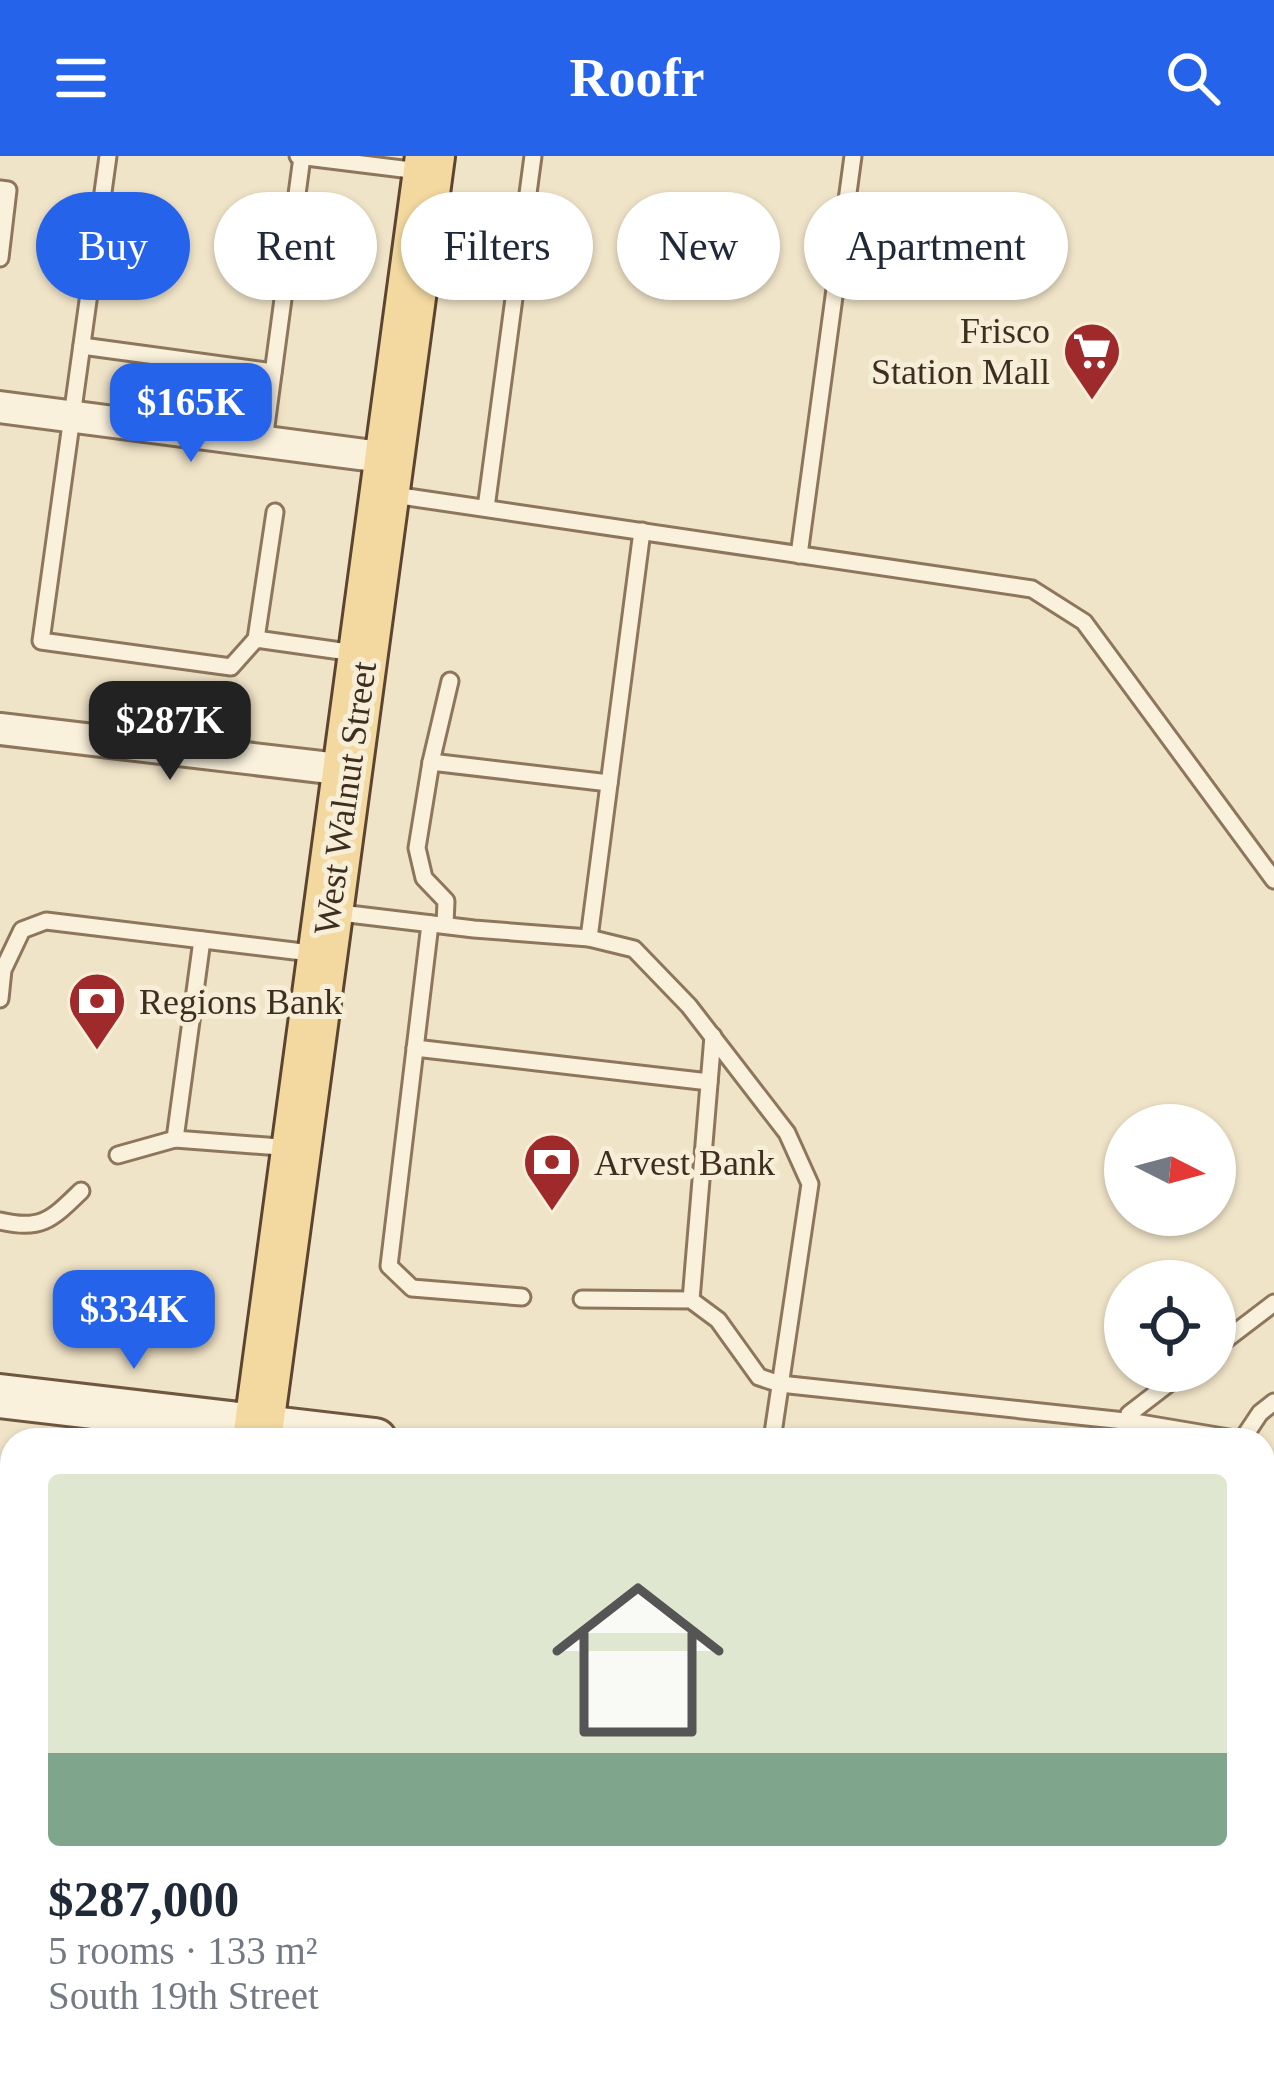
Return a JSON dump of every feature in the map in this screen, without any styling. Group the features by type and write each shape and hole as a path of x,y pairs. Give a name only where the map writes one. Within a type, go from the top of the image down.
{"main road":[{"name":"West Walnut Street","path":"259,1428 429,164"},
{"path":"0,1396 229,1428"}],"street":[{"path":"0,407 264,441 387,476"},
{"path":"0,729 347,770"}],"lane":[{"path":"108,156 41,641 231,667 256,639 275,512"},
{"path":"264,441 300,156 429,164"},
{"path":"486,508 533,156"},
{"path":"799,555 853,156"},
{"path":"0,189 8,190 0,258"},
{"path":"82,346 273,372"},
{"path":"387,476 486,508 1032,589 1084,622 1274,880"},
{"path":"589,938 642,531"},
{"path":"256,639 363,654"},
{"path":"450,680 417,848 424,878 446,901 437,924 415,1048 389,1266 412,1288 522,1297"},
{"path":"431,762 609,783"},
{"path":"0,998 3,970 22,930 46,921 202,940 437,924 589,938 634,949 689,1006 787,1133 809,1184 774,1428"},
{"path":"175,1138 202,940"},
{"path":"691,1300 713,1036"},
{"path":"415,1048 710,1082"},
{"path":"118,1155 175,1138 296,1148"},
{"path":"0,1221 38,1226 80,1191"},
{"path":"582,1299 691,1300 718,1320 759,1377 780,1384 1167,1428"},
{"path":"1236,1332 1274,1303"},
{"path":"1130,1422 1129,1414 1158,1392"},
{"path":"1250,1428 1274,1402"}],"place":[{"name":"Frisco Station Mall","path":"1092,402"},
{"name":"Regions Bank","path":"97,1052"},
{"name":"Arvest Bank","path":"552,1213"}]}
